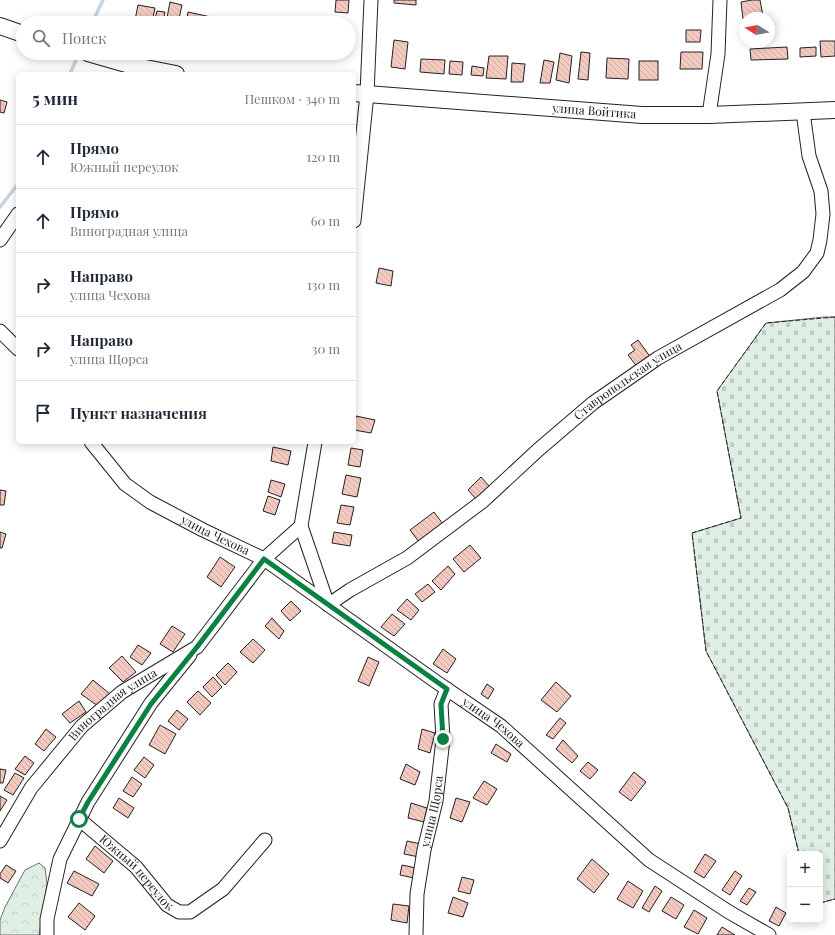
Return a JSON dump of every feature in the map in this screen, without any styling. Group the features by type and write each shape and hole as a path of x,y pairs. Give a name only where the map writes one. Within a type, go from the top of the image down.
{"main road":[{"path":"0,26 16,32"},
{"path":"112,60 166,72"},
{"name":"улица Войтика","path":"361,94 642,115 709,115 835,110"}],"street":[{"path":"356,186 361,94 371,0"},
{"path":"709,115 718,54 720,0"},
{"name":"Ставропольская улица","path":"328,605 350,590 407,558 477,506 538,450 600,398 658,358 780,290 803,272 817,253 823,214 821,191 809,156 803,112"},
{"path":"0,240 16,217"},
{"path":"0,331 16,347"},
{"name":"улица Чехова","path":"93,444 124,484 150,502 203,530 264,559 501,726 649,860 729,912 769,935"},
{"path":"315,444 301,526 328,605"},
{"name":"Виноградная улица","path":"0,841 31,788 82,726 122,692 197,647 264,559 301,526"},
{"path":"47,935 47,919 60,859 79,819 88,802 151,704 197,647"},
{"name":"улица Щорса","path":"416,935 417,894 424,850 436,801 443,739 441,704 447,689"},
{"name":"Южный переулок","path":"79,819 136,867 167,905 179,912 190,912 223,889 264,840"}],"green space":[{"path":"835,317 835,899 823,902 823,851 798,851 788,808 706,651 692,533 741,518 717,391 766,323"},
{"path":"39,863 45,868 47,884 39,935 0,935 0,920 5,907 25,870"}],"building":[{"path":"336,0 349,0 348,13 335,12"},
{"path":"394,0 416,0 416,5 394,3"},
{"path":"760,0 762,12 742,12 741,2"},
{"path":"170,2 182,5 180,16 167,16"},
{"path":"138,5 155,8 153,16 136,16"},
{"path":"157,11 165,12 164,16 156,16"},
{"path":"188,12 206,16 187,16"},
{"path":"686,30 701,30 700,42 686,42"},
{"path":"394,40 408,42 405,69 391,67"},
{"path":"820,41 835,41 835,56 821,57"},
{"path":"787,47 788,59 751,60 750,49"},
{"path":"816,47 816,56 800,57 800,48"},
{"path":"581,52 590,53 588,80 578,79"},
{"path":"681,52 703,52 702,69 680,69"},
{"path":"560,53 572,56 569,83 556,80"},
{"path":"489,56 508,56 506,79 486,78"},
{"path":"607,58 629,59 628,79 606,78"},
{"path":"421,59 445,60 444,74 420,72"},
{"path":"544,60 554,62 550,83 540,83"},
{"path":"450,61 463,62 462,75 449,74"},
{"path":"639,61 658,61 658,80 639,80"},
{"path":"512,63 525,64 523,82 511,82"},
{"path":"472,66 484,68 483,76 471,75"},
{"path":"0,100 7,102 4,113 0,112"},
{"path":"379,268 393,271 391,286 376,283"},
{"path":"638,340 651,358 638,368 628,355 635,350 631,345"},
{"path":"356,416 375,420 371,433 356,430"},
{"path":"273,447 291,451 288,465 271,461"},
{"path":"351,448 363,450 360,467 348,465"},
{"path":"346,475 361,478 357,497 342,494"},
{"path":"481,477 489,486 476,499 468,490"},
{"path":"271,480 285,484 281,497 268,492"},
{"path":"0,490 6,491 4,505 0,505"},
{"path":"268,496 280,500 275,515 263,511"},
{"path":"341,505 354,507 350,525 337,523"},
{"path":"434,512 443,524 419,542 410,530"},
{"path":"0,532 6,534 2,548 0,548"},
{"path":"334,532 352,535 350,546 332,543"},
{"path":"470,545 481,558 464,572 453,559"},
{"path":"220,557 235,567 221,587 207,577"},
{"path":"448,566 455,574 441,590 432,581"},
{"path":"428,584 435,592 422,602 415,594"},
{"path":"407,599 419,610 411,620 397,610"},
{"path":"291,601 301,611 290,621 281,611"},
{"path":"392,614 405,624 394,636 381,627"},
{"path":"272,618 284,631 279,639 265,626"},
{"path":"172,626 185,634 173,652 160,644"},
{"path":"253,639 265,650 253,663 240,652"},
{"path":"138,645 151,653 142,665 130,657"},
{"path":"443,649 456,659 447,673 433,664"},
{"path":"122,656 136,672 123,682 109,668"},
{"path":"368,657 379,662 369,686 358,681"},
{"path":"228,663 237,672 225,685 216,675"},
{"path":"213,677 222,687 212,697 203,687"},
{"path":"93,680 110,694 98,706 81,694"},
{"path":"556,682 571,696 557,712 541,700"},
{"path":"487,684 494,689 488,699 481,694"},
{"path":"198,691 211,703 200,715 187,702"},
{"path":"79,701 86,712 70,723 62,714"},
{"path":"177,710 188,719 179,730 168,721"},
{"path":"560,718 566,723 553,739 546,735"},
{"path":"160,725 176,734 165,754 149,745"},
{"path":"46,729 56,737 44,751 35,744"},
{"path":"422,729 435,733 430,753 418,749"},
{"path":"563,740 578,756 572,763 556,749"},
{"path":"496,744 511,754 507,762 491,753"},
{"path":"25,756 34,763 25,775 15,769"},
{"path":"144,757 154,765 145,778 134,770"},
{"path":"588,762 598,770 590,779 580,771"},
{"path":"406,764 420,772 415,785 400,779"},
{"path":"0,769 6,770 3,783 0,783"},
{"path":"634,772 646,782 631,801 619,792"},
{"path":"15,773 24,778 13,795 4,790"},
{"path":"132,777 142,784 133,797 123,791"},
{"path":"484,781 497,789 487,805 473,798"},
{"path":"0,796 7,800 0,811"},
{"path":"119,798 134,808 128,818 113,808"},
{"path":"456,798 470,802 462,822 450,818"},
{"path":"411,803 427,808 424,822 408,818"},
{"path":"407,841 421,844 419,857 404,854"},
{"path":"95,846 113,861 104,873 86,859"},
{"path":"705,854 716,861 704,878 694,872"},
{"path":"592,859 609,874 594,893 577,879"},
{"path":"6,865 16,871 8,883 0,878 0,874"},
{"path":"402,865 416,868 414,878 400,875"},
{"path":"74,871 99,884 92,896 67,883"},
{"path":"735,871 742,876 730,895 722,890"},
{"path":"462,877 474,880 470,894 458,891"},
{"path":"628,881 643,891 633,908 617,899"},
{"path":"655,886 662,891 649,912 642,908"},
{"path":"749,888 756,892 747,905 740,901"},
{"path":"453,897 468,903 463,917 448,913"},
{"path":"671,897 684,905 676,919 662,911"},
{"path":"79,903 95,916 85,930 68,917"},
{"path":"393,904 409,906 407,923 391,920"},
{"path":"776,907 786,913 779,926 769,921"},
{"path":"694,910 707,918 698,934 684,927"},
{"path":"722,927 735,935 717,935"}],"waterway":[{"path":"95,16 103,0"},
{"path":"71,72 76,60"},
{"path":"0,207 16,187"}],"fence":[{"path":"798,851 788,808 706,651 692,533 741,518 717,391 766,323 835,317"},
{"path":"823,902 835,899"}],"route":[{"path":"79,819 88,802 151,704 197,647 264,559 447,689 441,704 443,739"}]}
